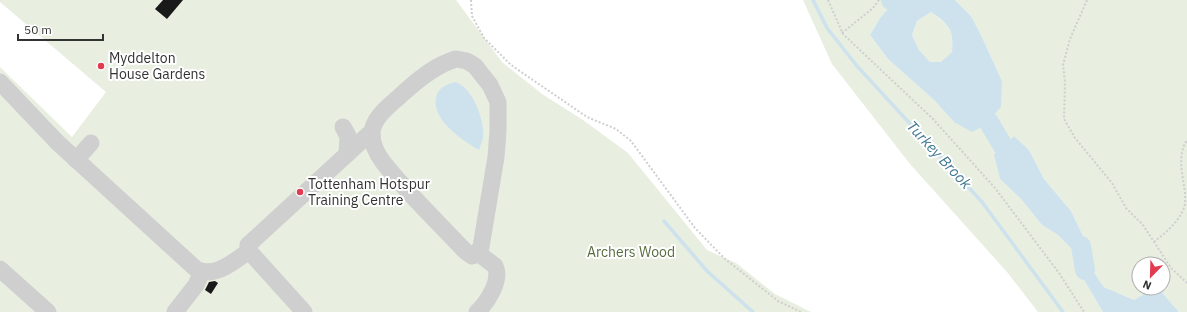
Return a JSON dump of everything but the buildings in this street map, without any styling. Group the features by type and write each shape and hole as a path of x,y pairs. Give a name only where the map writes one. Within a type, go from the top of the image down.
{"lane":[{"path":"462,59 479,71 490,85 498,102 499,110 493,185 478,253 472,256 465,252 382,162 373,143 372,134 374,125 392,103 420,79 448,61 462,59"},
{"path":"0,82 76,160 196,269 202,272 213,272 224,268 248,251"},
{"path":"343,127 348,136 347,154"},
{"path":"304,312 248,251 248,245 369,134 372,134"},
{"path":"76,160 91,143"},
{"path":"477,312 488,298 497,276 496,266 478,253"},
{"path":"0,270 48,312"},
{"path":"175,312 196,285 202,272"}],"path":[{"path":"471,0 472,16 484,38 511,65 587,117 616,129 631,141 695,228 724,258 778,300 801,312"},
{"path":"828,0 842,33 933,119 995,188 1059,273 1084,312"},
{"path":"842,33 873,8 880,0"},
{"path":"1087,0 1070,39 1063,65 1065,82 1064,119 1075,138 1112,183 1126,208 1143,225 1171,268 1187,283"},
{"path":"1154,242 1169,230 1178,220 1185,204 1185,186 1181,163 1187,140"}],"green space":[{"name":"Tottenham Hotspur Training Centre","path":"0,0 456,0 502,62 542,94 583,120 628,153 707,250 736,263 775,294 811,312 0,312 0,67 72,137 106,92 0,2"},
{"path":"803,0 896,0 880,18 870,35 888,59 934,100 954,122 1002,81 971,16 955,0 1187,0 1187,312 1179,312 1165,296 1171,296 1171,256 1131,256 1131,296 1141,296 1134,300 1104,287 1090,267 1080,273 1103,312 1038,312 1007,272 910,164 832,64","holes":["1014,136 1029,150 1044,179 1071,211 1085,240 1076,252 1058,235 1042,225 1021,199 1000,179 995,153"]},
{"path":"931,12 946,25 952,38 952,52 941,63 930,62 919,50 912,35 917,21"}],"water":[{"path":"896,0 955,0 971,16 1002,81 1001,107 982,127 972,132 954,122 934,100 888,59 870,35 880,18","holes":["931,12 946,24 951,33 952,52 941,62 930,62 919,50 912,35 917,21"]},
{"path":"455,82 467,90 480,114 483,138 479,150 448,127 437,111 436,103 438,92 444,86"},
{"path":"1014,136 1029,150 1044,179 1071,211 1085,240 1076,253 1058,235 1042,225 1021,199 1000,179 994,154"},
{"path":"1090,267 1104,287 1134,300 1141,296 1165,296 1179,312 1103,312 1080,273"}],"waterway":[{"name":"Turkey Brook","path":"813,0 827,28 857,66 982,202 1063,312"},
{"path":"988,121 1003,146"},
{"path":"664,221 707,271 753,312"},
{"path":"1081,246 1085,270"}],"place":[{"name":"Myddelton House Gardens","path":"101,66"},
{"name":"Tottenham Hotspur Training Centre","path":"300,192"}],"park label":[{"name":"Archers Wood","path":"631,252"}]}
